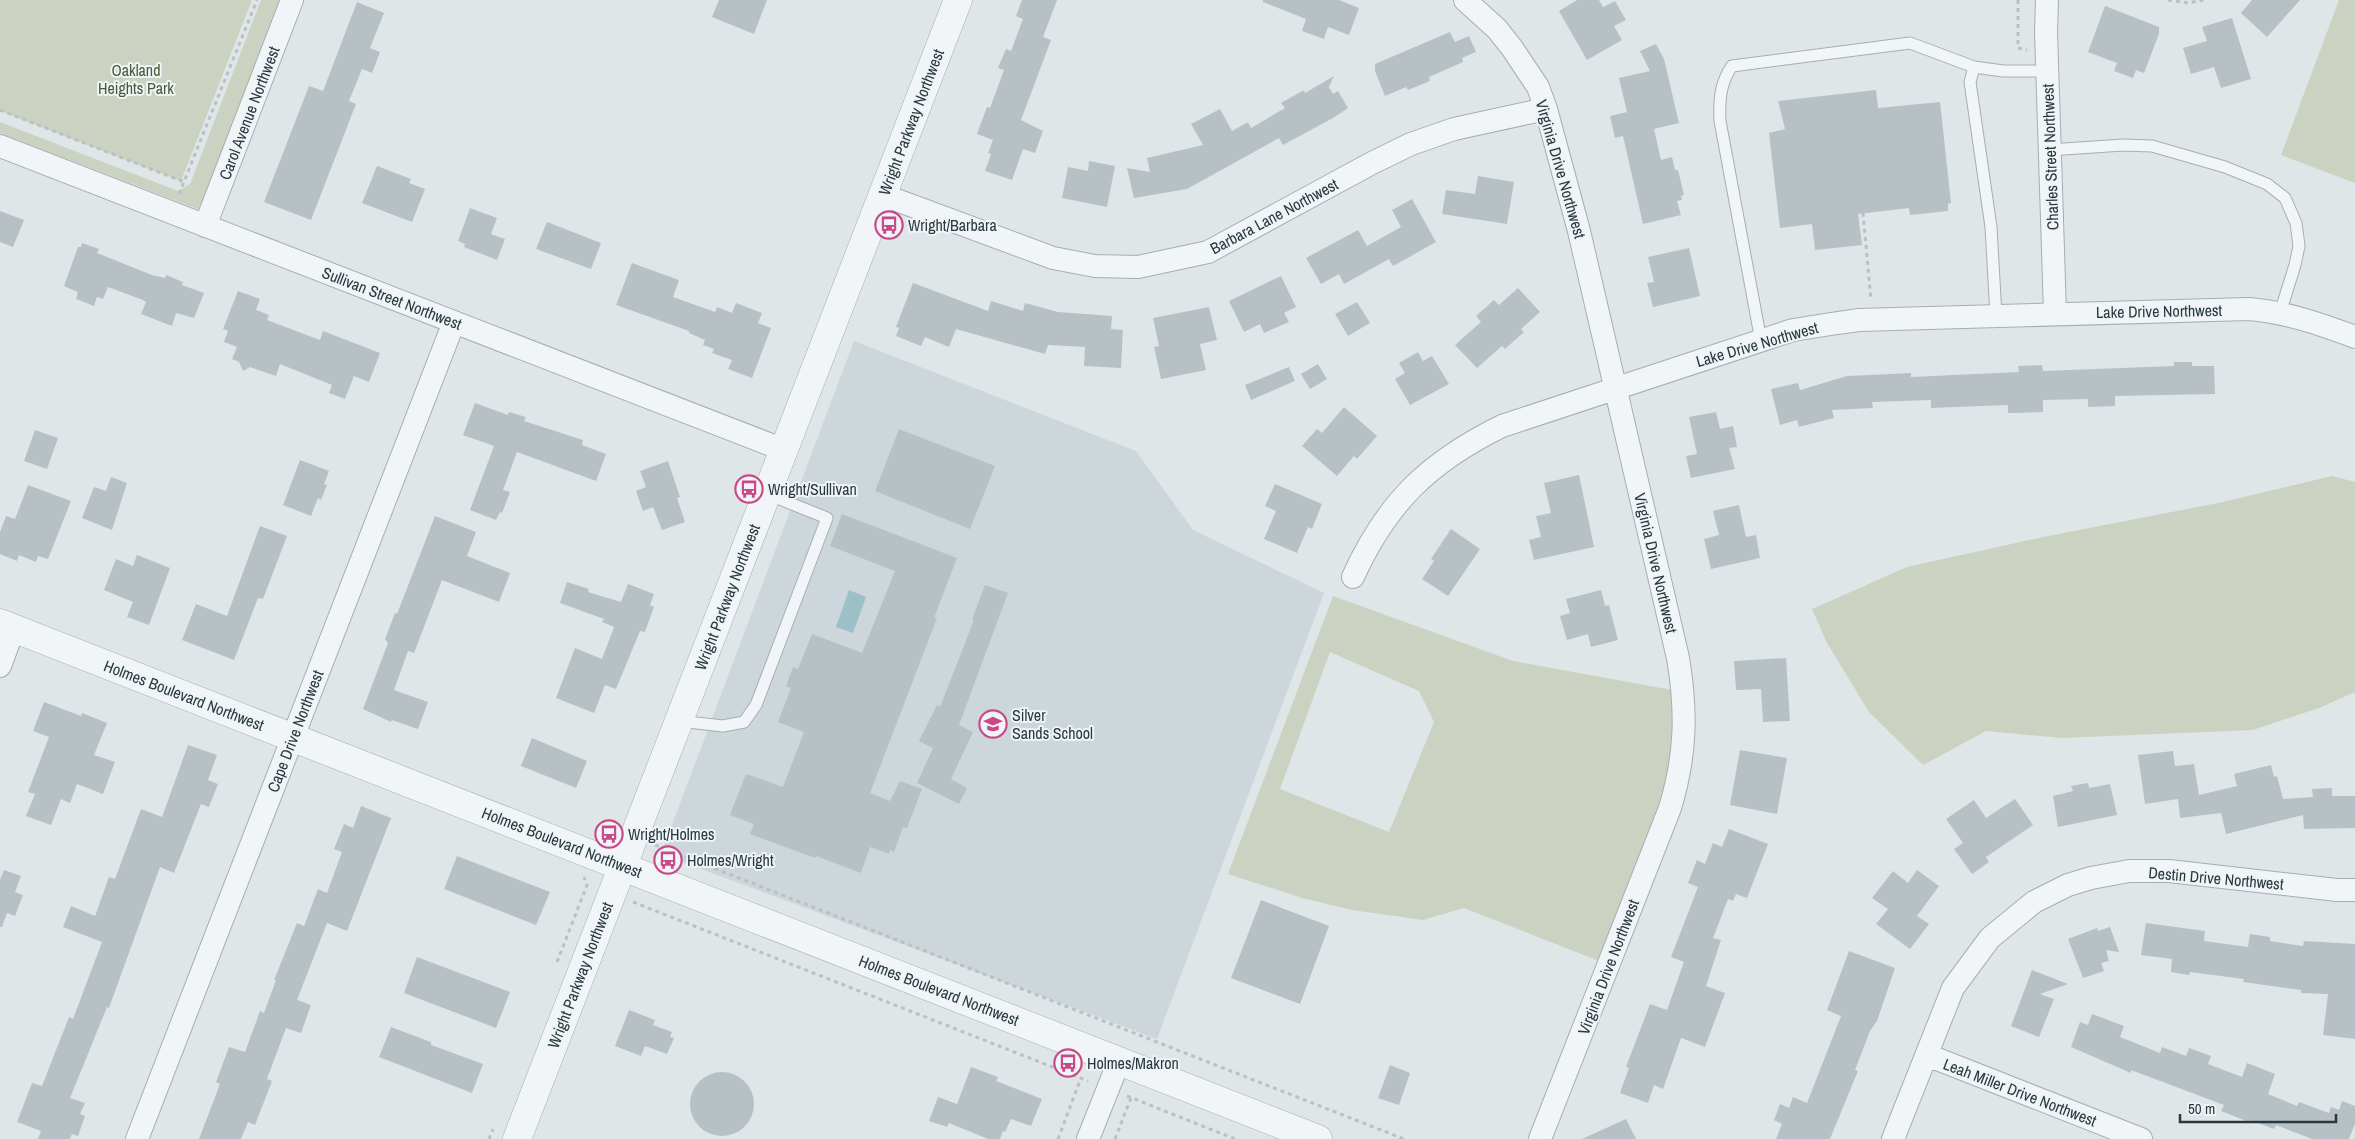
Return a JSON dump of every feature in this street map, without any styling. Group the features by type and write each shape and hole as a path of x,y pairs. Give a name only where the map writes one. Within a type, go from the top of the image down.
{"street":[{"name":"Carol Avenue Northwest","path":"205,226 292,0"},
{"name":"Wright Parkway Northwest","path":"517,1139 958,0"},
{"name":"Virginia Drive Northwest","path":"1465,0 1497,29 1512,48 1538,88 1546,109 1580,231 1678,658 1685,710 1682,762 1670,808 1540,1139"},
{"name":"Charles Street Northwest","path":"2047,0 2049,150 2055,314"},
{"name":"Barbara Lane Northwest","path":"883,194 1053,258 1095,266 1138,267 1208,252 1372,163 1411,144 1454,129 1546,109"},
{"name":"Sullivan Street Northwest","path":"0,146 784,450"},
{"name":"Lake Drive Northwest","path":"1353,577 1362,557 1386,517 1408,490 1437,464 1468,443 1502,426 1793,330 1873,320 2249,308 2311,320 2355,337"},
{"name":"Cape Drive Northwest","path":"137,1139 454,322"},
{"name":"Holmes Boulevard Northwest","path":"7,626 1318,1139"},
{"path":"0,666 7,626"},
{"name":"Destin Drive Northwest","path":"1893,1139 1953,988 1990,938 2034,902 2068,885 2129,871 2169,871 2337,890 2355,890"},
{"name":"Leah Miller Drive Northwest","path":"1927,1056 2141,1139"},
{"path":"1088,1139 1119,1061"}],"lane":[{"path":"1760,341 1720,121 1719,102 1725,77 1732,66 1910,43 1974,67 2003,71 2047,71"},
{"path":"1974,67 1970,82 1991,227 1996,316"},
{"path":"2049,150 2123,145 2152,146 2226,167 2267,184 2285,198 2296,223 2299,246 2280,313"},
{"path":"678,721 722,726 744,722 756,705 827,518 767,494"}],"path":[{"path":"172,213 257,0"},
{"path":"2168,0 2188,3 2204,0"},
{"path":"0,110 184,182"},
{"path":"1863,213 1873,320"},
{"path":"607,826 1404,1139"},
{"path":"612,893 1235,1139"},
{"path":"1058,1139 1081,1078"},
{"path":"1115,1139 1131,1098"}],"shaded area":[{"name":"Silver Sands School","path":"854,341 1136,451 1193,530 1324,593 1157,1039 661,854"}],"green space":[{"name":"Oakland Heights Park","path":"0,0 252,0 181,181 0,111"},
{"path":"261,0 281,0 200,210 0,133 0,122 178,191 190,184"},
{"path":"2339,0 2355,0 2355,183 2281,155"},
{"path":"2332,476 2355,482 2355,692 2319,708 2253,730 2062,738 1986,731 1923,765 1869,712 1827,643 1812,609 1907,567 2043,537 2218,503"},
{"path":"1333,596 1513,661 1672,690 1674,711 1671,761 1660,805 1599,961 1464,908 1423,920 1352,910 1302,898 1228,874","holes":["1330,652 1419,691 1434,722 1389,832 1280,789"]}],"water":[{"path":"849,590 866,597 853,633 836,627"}],"building":[{"path":"719,0 767,0 754,34 712,17"},
{"path":"1022,0 1057,0 1043,37 1051,40 1021,120 1043,131 1035,153 1023,149 1012,180 985,171 991,154 988,153 993,140 977,134 987,107 990,108 1004,70 998,68 1006,49 1011,51 1023,19 1016,16"},
{"path":"1263,0 1339,0 1359,8 1349,35 1328,27 1324,39 1302,31 1306,19 1263,2"},
{"path":"1577,0 1599,0 1603,7 1615,1 1626,20 1614,26 1622,40 1587,60 1559,11"},
{"path":"2252,0 2300,0 2267,37 2241,13"},
{"path":"357,2 384,13 370,48 380,52 372,73 362,69 349,101 356,104 311,220 264,202 309,86 323,91"},
{"path":"2105,6 2159,27 2159,34 2144,73 2136,70 2133,78 2114,71 2117,63 2088,52"},
{"path":"2232,18 2251,79 2221,88 2214,67 2191,74 2183,48 2207,41 2202,27"},
{"path":"1450,32 1455,42 1469,36 1476,52 1462,58 1463,62 1429,77 1430,81 1408,90 1406,87 1385,96 1375,71 1375,64"},
{"path":"1656,44 1664,59 1679,123 1654,129 1661,160 1672,157 1675,170 1678,170 1684,195 1681,196 1682,200 1677,201 1681,215 1643,224 1623,136 1615,138 1610,116 1627,112 1619,78 1650,71 1640,51"},
{"path":"1334,76 1329,87 1333,94 1338,91 1348,108 1333,118 1283,145 1279,138 1187,189 1134,198 1127,168 1150,172 1147,158 1203,145 1191,124 1220,109 1232,131 1248,122 1251,128 1285,108 1281,103 1304,90 1305,93"},
{"path":"1876,90 1878,108 1940,102 1951,203 1948,204 1948,211 1910,215 1909,208 1858,214 1862,245 1815,250 1812,224 1780,228 1769,133 1785,129 1778,101"},
{"path":"1089,161 1115,166 1107,207 1062,198 1068,167 1088,171"},
{"path":"377,166 411,179 409,183 425,189 412,222 362,203"},
{"path":"1478,176 1514,182 1507,224 1442,214 1446,190 1475,194"},
{"path":"1412,199 1436,242 1393,266 1389,259 1344,284 1339,274 1321,284 1306,258 1358,230 1367,246 1401,227 1392,210"},
{"path":"470,208 497,218 491,234 505,239 497,260 464,247 465,244 458,241"},
{"path":"0,211 24,220 13,247 0,242"},
{"path":"547,222 601,243 591,269 536,249"},
{"path":"82,243 99,249 97,253 152,275 165,278 166,275 183,282 182,285 204,293 194,318 176,313 172,326 141,314 146,302 143,300 108,287 103,299 97,297 94,306 76,299 78,292 64,286 78,247 81,247"},
{"path":"1689,248 1700,296 1653,307 1647,283 1654,282 1648,257"},
{"path":"632,263 679,280 673,297 715,312 717,307 732,313 736,303 762,313 758,323 771,328 752,378 728,369 732,360 712,353 714,349 703,345 705,340 689,333 689,331 616,305"},
{"path":"1281,276 1296,307 1284,313 1289,322 1264,333 1260,324 1244,332 1229,301"},
{"path":"913,283 988,311 991,301 1023,311 1025,303 1058,312 1112,316 1111,329 1123,330 1121,368 1084,366 1085,347 1048,345 1045,354 956,329 949,347 925,337 921,346 896,336 899,328 896,327"},
{"path":"1518,288 1540,312 1521,329 1524,332 1505,349 1502,346 1477,368 1455,345 1481,322 1476,316 1494,300 1499,305"},
{"path":"238,291 260,299 256,310 269,315 267,320 320,340 323,331 380,353 369,382 354,376 345,399 329,393 332,385 280,364 276,376 250,367 243,371 239,362 232,359 237,347 224,342 228,331 223,329"},
{"path":"1357,302 1370,323 1348,336 1335,314"},
{"path":"1209,307 1217,340 1200,344 1206,370 1161,379 1154,347 1159,346 1153,318"},
{"path":"1418,352 1423,361 1432,356 1449,384 1410,405 1395,379 1405,373 1399,363"},
{"path":"2174,362 2192,362 2192,366 2214,366 2215,394 2115,396 2115,406 2088,407 2088,399 2043,400 2043,412 2018,413 2008,413 2008,405 1931,408 1931,400 1872,402 1873,408 1832,410 1834,418 1799,427 1797,420 1780,425 1771,389 1798,383 1800,390 1847,376 1911,373 1911,377 2019,372 2018,366 2042,365 2043,371 2174,366"},
{"path":"1318,364 1327,379 1310,389 1301,374"},
{"path":"1289,367 1295,381 1251,400 1245,385"},
{"path":"475,403 508,415 509,412 526,417 524,421 583,440 582,445 606,454 596,481 517,452 503,490 510,492 502,513 500,512 496,520 470,510 494,446 463,435"},
{"path":"1344,407 1377,436 1357,459 1354,456 1337,476 1302,446 1317,429 1322,433"},
{"path":"1716,412 1720,429 1733,426 1737,447 1729,448 1735,469 1691,478 1686,456 1697,454 1689,417"},
{"path":"899,429 995,466 970,529 875,491"},
{"path":"35,430 58,438 47,469 24,461"},
{"path":"300,460 329,471 324,484 327,485 321,500 318,498 311,516 283,505"},
{"path":"668,461 680,497 677,498 685,522 662,530 653,507 643,511 636,491 646,487 640,471"},
{"path":"1579,475 1594,547 1534,560 1529,540 1541,537 1536,516 1551,513 1544,483"},
{"path":"111,477 127,483 112,530 82,518 94,487 106,491"},
{"path":"1275,484 1322,504 1312,529 1308,527 1297,553 1264,539 1276,511 1265,506"},
{"path":"28,485 71,501 48,559 38,556 36,562 19,555 17,561 0,554 0,532 6,516 15,519"},
{"path":"1739,505 1746,537 1756,535 1760,558 1711,569 1704,539 1719,535 1713,511"},
{"path":"842,514 957,558 934,618 937,618 870,793 890,801 900,781 922,789 907,828 903,827 894,852 890,850 889,854 870,847 861,873 750,834 754,824 730,815 746,774 783,787 804,732 778,722 791,688 786,686 793,667 798,669 812,634 862,653 895,571 830,546"},
{"path":"435,516 476,532 467,556 510,573 499,602 442,580 414,653 408,651 394,690 428,702 418,729 392,720 391,722 363,709 388,643 385,639 395,613 397,614"},
{"path":"260,526 287,536 263,599 258,598 234,660 182,640 196,604 227,616"},
{"path":"1451,529 1480,549 1448,596 1422,579 1434,561 1431,559"},
{"path":"137,555 170,568 149,625 127,617 133,602 104,590 116,559 133,566"},
{"path":"567,582 589,589 588,592 621,602 628,584 654,594 650,605 654,607 645,632 640,631 616,689 605,685 594,713 556,698 575,648 602,659 614,627 602,622 604,619 560,603"},
{"path":"985,585 1008,593 959,725 973,732 951,779 967,788 959,804 917,783 933,748 919,741 937,705 940,707 974,620 972,619"},
{"path":"1601,590 1605,606 1609,605 1618,640 1591,647 1588,634 1567,640 1560,616 1570,613 1566,599"},
{"path":"1786,658 1790,721 1763,722 1761,689 1736,690 1734,661"},
{"path":"44,702 81,716 82,713 107,723 94,755 115,762 103,794 77,784 70,803 61,799 51,825 26,816 35,794 28,792 49,737 33,731"},
{"path":"532,738 587,761 576,788 521,766"},
{"path":"188,745 217,755 208,780 218,784 209,807 201,804 174,873 160,867 109,1008 107,1007 70,1098 85,1103 80,1114 85,1116 78,1136 72,1134 70,1139 38,1139 41,1131 17,1122 32,1083 42,1086 69,1017 73,1019 102,942 63,927 71,906 95,916 109,877 115,879 141,809 162,817"},
{"path":"1740,750 1787,758 1777,814 1730,805"},
{"path":"2173,751 2175,766 2194,764 2199,795 2237,786 2234,774 2271,765 2274,777 2277,776 2283,799 2313,797 2312,789 2332,788 2332,796 2355,796 2355,828 2304,829 2303,815 2226,834 2221,813 2180,818 2178,799 2145,804 2138,755"},
{"path":"2088,783 2089,788 2110,784 2117,815 2058,827 2053,796 2073,791 2071,786"},
{"path":"2015,799 2033,825 1986,857 1989,862 1972,874 1954,849 1963,843 1946,819 1974,800 1986,818"},
{"path":"361,806 391,818 347,931 327,923 297,1000 311,1005 301,1033 286,1028 267,1079 272,1081 255,1125 248,1122 241,1139 199,1139 220,1084 216,1082 229,1047 245,1052 260,1011 264,1013 276,980 274,980 297,923 304,926 318,889 327,893 342,852 334,849 344,824 353,828"},
{"path":"1729,829 1768,844 1747,898 1736,894 1733,901 1728,899 1713,938 1721,940 1706,986 1725,993 1705,1047 1681,1038 1663,1089 1654,1085 1648,1103 1620,1093 1629,1068 1626,1067 1650,1004 1667,1010 1684,962 1671,957 1698,887 1688,883 1697,860 1705,864 1713,843 1722,847"},
{"path":"457,856 550,892 536,925 444,889"},
{"path":"4,870 21,876 15,892 23,895 15,916 7,913 2,927 0,927 0,880"},
{"path":"1917,870 1939,886 1917,916 1929,924 1910,949 1876,924 1888,909 1872,898 1893,871 1908,883"},
{"path":"1261,900 1329,926 1300,1004 1231,978"},
{"path":"2146,923 2205,931 2204,941 2248,947 2250,934 2270,937 2270,941 2303,946 2304,941 2355,944 2355,1039 2323,1035 2328,994 2301,993 2301,990 2243,982 2244,979 2190,972 2189,975 2171,972 2172,959 2141,955"},
{"path":"2110,927 2119,952 2106,950 2109,961 2101,963 2104,971 2083,978 2068,939 2097,928 2098,931"},
{"path":"1849,951 1895,968 1877,1021 1870,1031 1855,1070 1858,1071 1830,1139 1776,1139 1782,1124 1774,1120 1780,1104 1789,1108 1793,1097 1807,1103 1841,1016 1827,1010"},
{"path":"417,957 510,992 496,1028 404,993"},
{"path":"2032,970 2068,984 2040,994 2054,999 2039,1037 2011,1026"},
{"path":"629,1010 655,1020 653,1025 672,1032 670,1037 674,1038 667,1054 645,1046 641,1056 615,1046"},
{"path":"2092,1014 2124,1026 2120,1037 2160,1053 2162,1047 2186,1056 2189,1048 2211,1056 2208,1064 2242,1077 2247,1063 2275,1074 2268,1094 2297,1106 2299,1102 2329,1113 2331,1107 2339,1110 2342,1101 2355,1106 2355,1124 2349,1139 2312,1139 2276,1125 2274,1129 2250,1120 2249,1122 2221,1111 2224,1105 2131,1070 2131,1073 2071,1047 2080,1022 2088,1025"},
{"path":"391,1027 431,1042 431,1045 483,1064 472,1093 379,1057"},
{"path":"1390,1065 1410,1073 1399,1105 1378,1098"},
{"path":"971,1067 998,1077 996,1081 1042,1099 1031,1126 1011,1119 1000,1139 988,1139 949,1123 947,1127 929,1121 938,1097 957,1104"},
{"path":"722,1072 740,1078 748,1086 754,1104 748,1122 740,1130 722,1136 704,1130 696,1122 690,1104 696,1086 704,1078"},
{"path":"1626,1119 1636,1139 1582,1139"}],"place":[{"name":"Wright/Barbara","path":"889,225"},
{"name":"Wright/Sullivan","path":"749,489"},
{"name":"Silver Sands School","path":"993,724"},
{"name":"Wright/Holmes","path":"609,834"},
{"name":"Holmes/Wright","path":"668,860"},
{"name":"Holmes/Makron","path":"1068,1063"}]}
